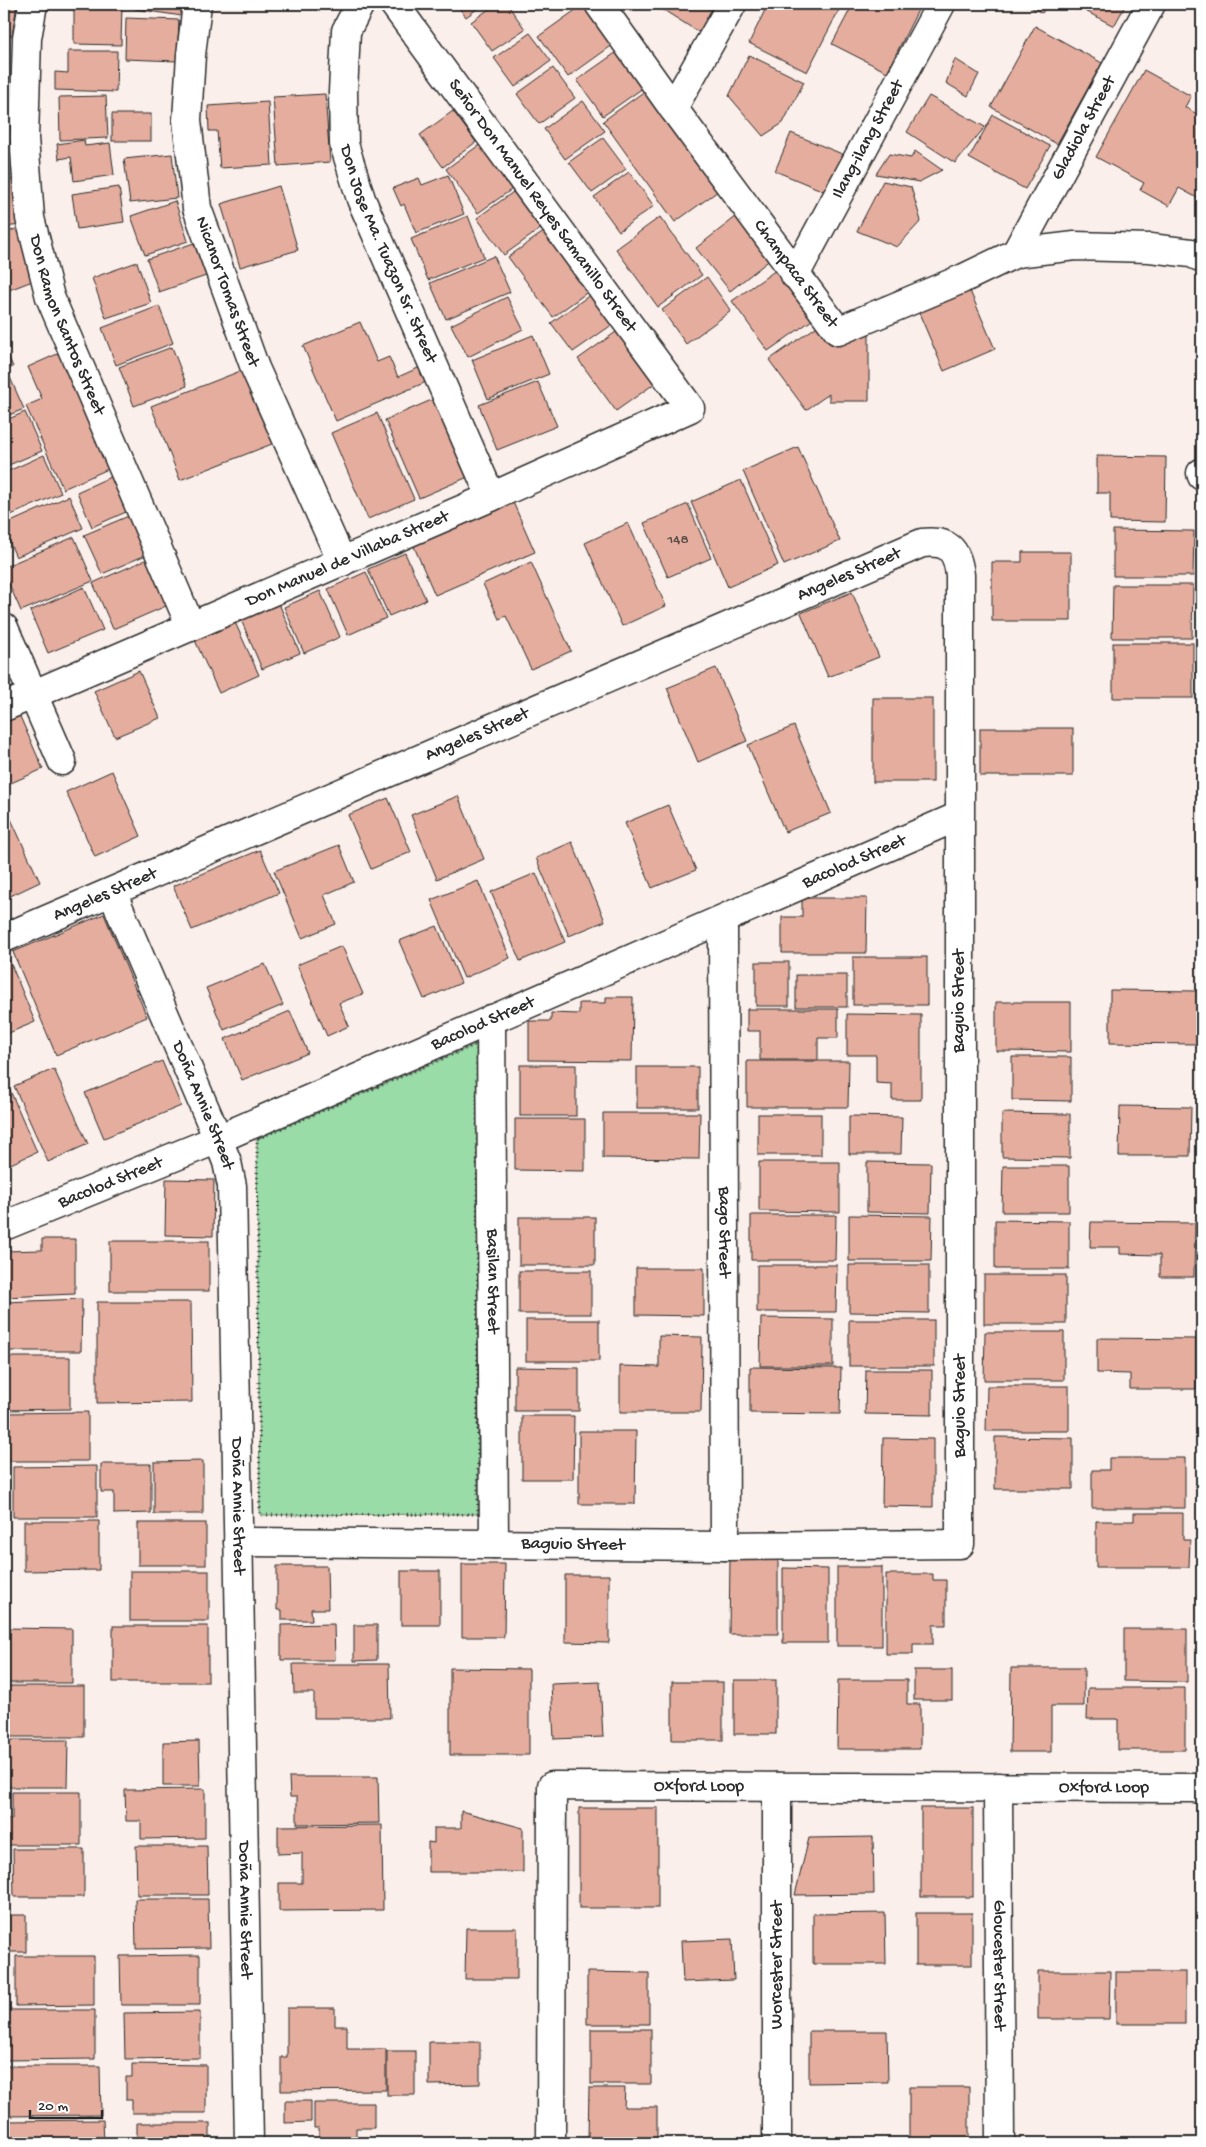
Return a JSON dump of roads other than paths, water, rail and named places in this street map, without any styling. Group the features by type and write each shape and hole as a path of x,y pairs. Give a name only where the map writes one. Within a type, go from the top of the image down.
{"street":[{"name":"Don Ramon Santos Street","path":"33,4 27,38 24,138 32,227 50,297 191,627"},
{"name":"Nicanor Tomas Street","path":"197,4 191,56 187,120 197,208 255,368 342,562"},
{"name":"Don Jose Ma. Tuazon Sr. Street","path":"360,4 346,31 343,92 344,144 360,199 491,497"},
{"name":"Señor Don Manuel Reyes Samanillo Street","path":"394,4 690,408"},
{"name":"Champaca Street","path":"599,4 794,275 838,332 962,279 1016,253 1075,246 1199,250"},
{"path":"673,108 732,4"},
{"name":"Ilang-ilang Street","path":"794,275 941,4"},
{"name":"Gladiola Street","path":"1016,253 1151,4"},
{"name":"Don Manuel de Villaba Street","path":"4,707 342,562 690,408"},
{"name":"Angeles Street","path":"4,938 922,543 938,542 951,549"},
{"name":"Baguio Street","path":"238,1542 725,1546 960,1544 960,575 958,561 951,549"},
{"path":"4,628 62,761"},
{"name":"Bacolod Street","path":"4,1226 218,1138 959,816"},
{"name":"Doña Annie Street","path":"112,892 218,1138 227,1162 232,1186 249,2143"},
{"name":"Bago Street","path":"723,920 725,1546"},
{"name":"Basilan Street","path":"492,1019 494,1544"},
{"name":"Oxford Loop","path":"551,2143 552,1786 1202,1788"},
{"name":"Worcester Street","path":"777,1787 777,2143"},
{"name":"Gloucester Street","path":"998,1787 1000,2143"}]}
